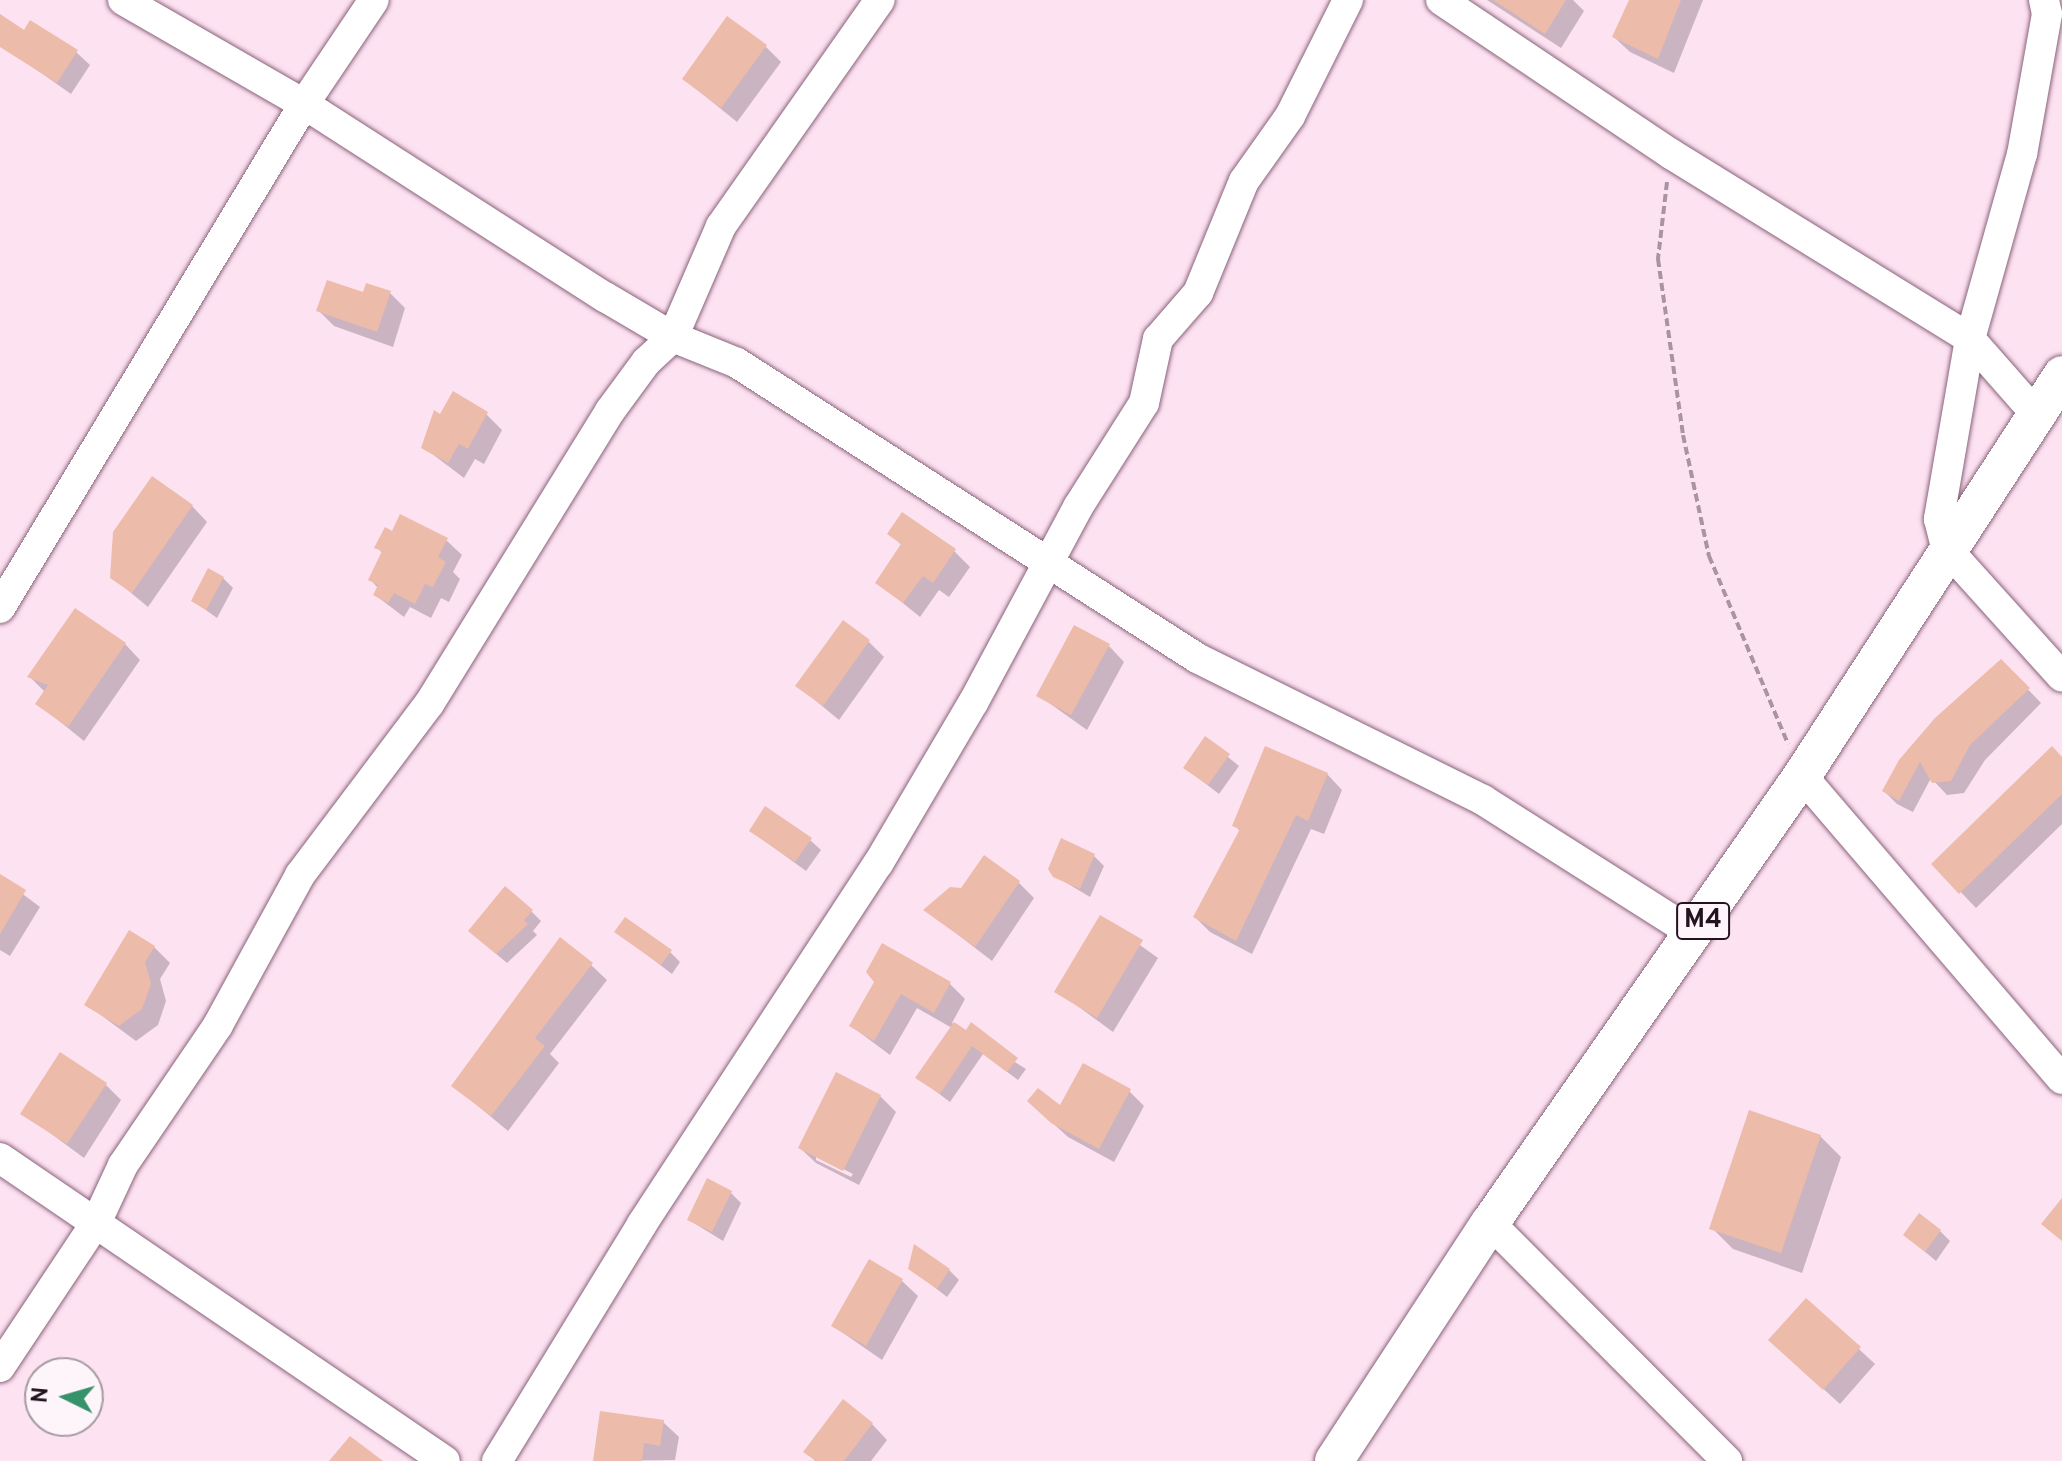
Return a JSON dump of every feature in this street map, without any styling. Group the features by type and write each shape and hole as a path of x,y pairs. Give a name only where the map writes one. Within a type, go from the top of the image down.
{"main road":[{"name":"M4","path":"1334,1461 1490,1223 1802,776 1946,548 2062,375"}],"street":[{"path":"123,0 304,104 673,337 737,363 1197,658 1483,800 1694,934"},
{"path":"0,608 304,104 374,0"},
{"path":"0,1367 97,1221 123,1165 218,1025 300,875 429,704 610,411 646,362 673,337 721,226 880,0"},
{"path":"497,1461 642,1224 878,864 1051,565 1078,507 1144,403 1158,339 1198,293 1244,181 1290,116 1348,0"},
{"path":"1441,0 1671,154 1970,339 2036,414"},
{"path":"2044,0 2047,14 2022,154 1970,339 1939,493 1946,548 2062,677"},
{"path":"1802,776 2062,1079"},
{"path":"0,1158 97,1221 445,1461"},
{"path":"1490,1223 1727,1461"}],"path":[{"path":"1671,154 1658,259 1686,450 1709,556 1802,776"}],"building":[{"path":"1493,0 1566,0 1545,34"},
{"path":"1629,0 1681,0 1658,59 1612,37"},
{"path":"0,14 24,30 30,20 78,50 57,83 0,47"},
{"path":"727,16 767,45 721,108 682,79"},
{"path":"327,280 363,292 366,283 391,291 377,332 316,311"},
{"path":"453,391 488,412 468,449 459,444 448,463 421,448 434,410 440,414"},
{"path":"152,476 193,505 132,593 110,578 113,532"},
{"path":"902,512 956,549 933,583 923,576 903,603 875,583 901,544 887,534"},
{"path":"400,514 448,538 438,557 446,562 433,587 425,584 415,604 394,593 388,603 373,595 378,585 368,580 382,551 374,548 385,527 392,531"},
{"path":"208,568 224,577 206,610 191,601"},
{"path":"75,608 126,643 68,727 35,704 48,685 27,677"},
{"path":"843,620 870,640 823,706 795,686"},
{"path":"1074,625 1110,644 1071,715 1036,696"},
{"path":"2001,659 2030,688 1970,745 1951,781 1932,783 1920,762 1899,801 1882,791 1899,760 1935,718"},
{"path":"1205,736 1230,754 1208,785 1183,768"},
{"path":"1265,746 1328,773 1308,821 1296,815 1236,941 1193,917 1240,829 1232,826"},
{"path":"2052,746 2062,757 2062,794 1959,894 1931,864"},
{"path":"765,806 812,838 795,862 749,831"},
{"path":"1061,838 1095,854 1080,889 1053,877 1048,869"},
{"path":"984,855 1020,881 975,947 923,910 950,887 961,888"},
{"path":"0,874 26,890 0,934"},
{"path":"505,886 533,910 524,920 528,924 496,954 468,931"},
{"path":"1100,915 1143,940 1097,1018 1054,992"},
{"path":"625,917 672,950 661,965 614,932"},
{"path":"129,930 155,946 145,962 151,984 142,1009 119,1026 84,1005"},
{"path":"560,937 593,963 535,1038 545,1046 491,1116 451,1086"},
{"path":"882,943 951,982 934,1013 901,994 874,1041 849,1026 874,982 866,972"},
{"path":"954,1022 966,1030 971,1022 1018,1058 1007,1072 972,1046 940,1094 915,1078"},
{"path":"60,1052 107,1083 67,1144 20,1114"},
{"path":"1083,1063 1131,1089 1099,1149 1051,1123 1027,1101 1038,1088 1060,1105"},
{"path":"836,1072 881,1095 843,1171 798,1148"},
{"path":"1749,1110 1821,1135 1781,1253 1709,1229"},
{"path":"707,1178 732,1191 712,1232 687,1220"},
{"path":"2062,1198 2062,1241 2041,1224"},
{"path":"1919,1213 1941,1230 1925,1252 1903,1235"},
{"path":"914,1244 950,1269 937,1289 908,1269"},
{"path":"869,1259 903,1279 866,1346 831,1326"},
{"path":"1806,1298 1861,1347 1823,1390 1768,1340"},
{"path":"843,1399 873,1423 844,1461 816,1461 803,1452"},
{"path":"600,1411 664,1420 660,1446 644,1443 642,1461 593,1461"},
{"path":"350,1436 383,1461 329,1461"}]}
